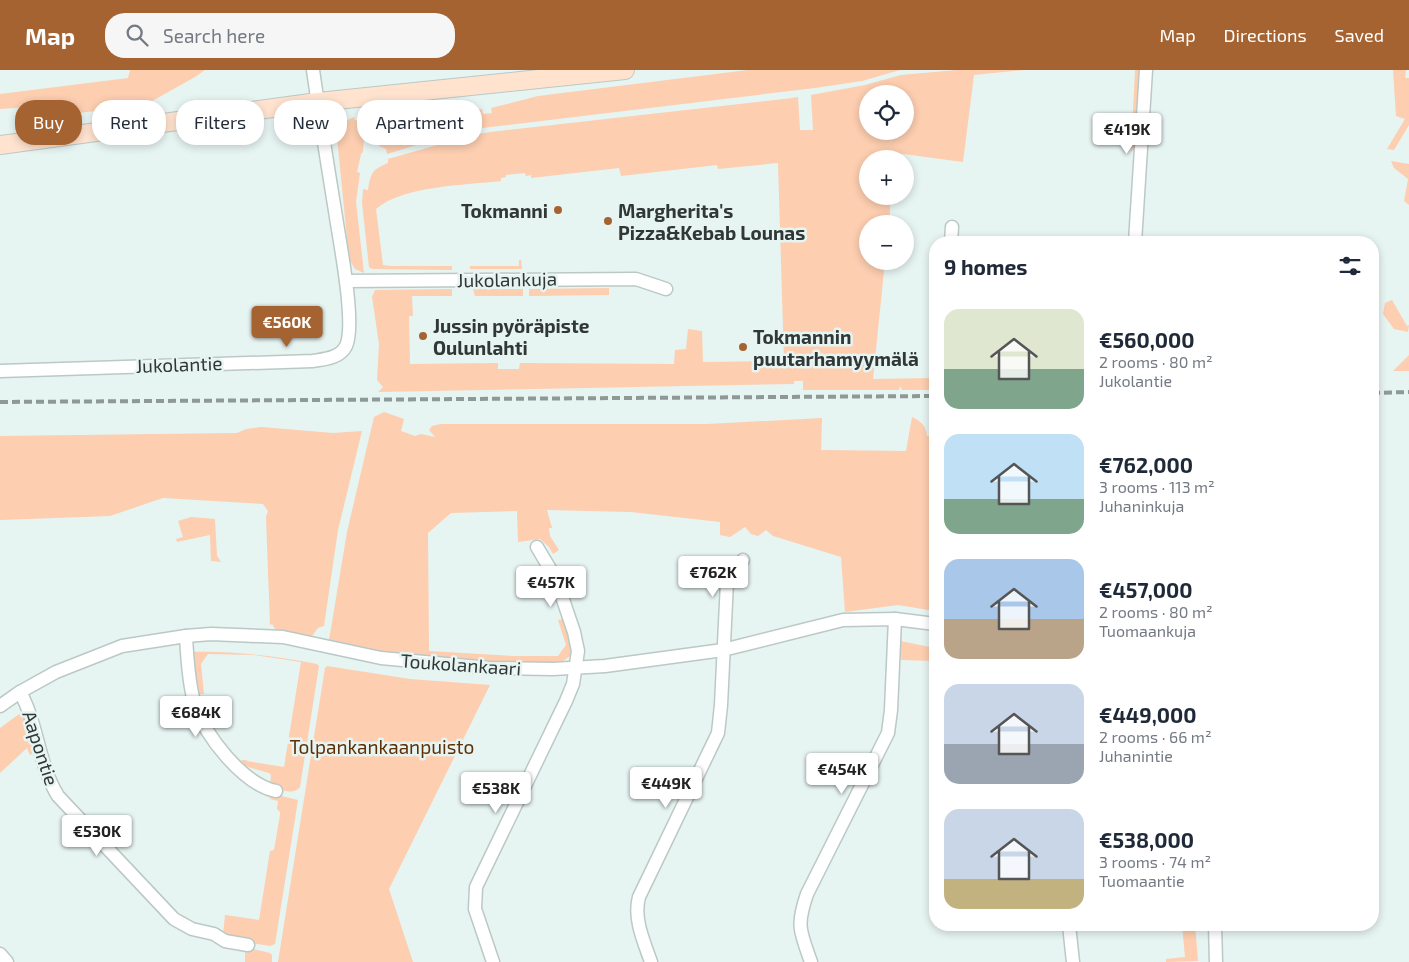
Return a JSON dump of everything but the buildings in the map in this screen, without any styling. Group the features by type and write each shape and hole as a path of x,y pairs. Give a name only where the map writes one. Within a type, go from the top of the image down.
{"main road":[{"path":"337,100 626,70"},
{"path":"0,145 274,108"}],"street":[{"name":"Jukolantie","path":"313,70 318,100"},
{"path":"1135,236 1146,70"},
{"name":"Jukolantie","path":"0,371 328,359 338,355 345,348 349,339 350,324 346,281 325,145"},
{"path":"951,236 952,227"},
{"name":"Jukolankuja","path":"346,281 636,279 666,289"},
{"path":"493,962 475,908 476,887 566,701 573,684 578,650 574,632 556,579 537,547"},
{"path":"651,962 636,906 718,733 722,705 727,582 743,560"},
{"path":"811,962 799,925 802,908 811,886 888,733 896,619"},
{"name":"Toukolankaari","path":"0,706 20,692 56,672 122,646 186,636 211,634 284,637 381,658 489,668 575,668 605,666 723,650 843,620 896,619 929,623"},
{"path":"186,636 194,702 198,714 210,735 232,762 250,778 269,790 276,791"},
{"name":"Aapontie","path":"20,692 28,705 49,779 58,796 174,919 192,929 214,934 226,941 248,945"},
{"path":"1070,931 1074,962"},
{"path":"1215,931 1216,962"},
{"path":"0,954 7,962"}],"green space":[{"path":"130,70 205,70 154,100 92,100 92,111 82,113 82,100 15,100 15,108 0,109 0,94 128,78"},
{"path":"748,70 900,70 862,81 815,88 482,128 482,109 483,114 492,113 491,108 538,96"},
{"path":"957,70 1024,70 974,75 963,162 914,155 914,150 859,150 859,205 890,205 890,215 859,215 859,270 884,270 873,379 929,378 929,390 902,390 900,386 899,390 803,390 803,381 794,381 794,384 378,392 383,387 377,380 379,344 372,297 375,290 452,289 452,296 412,296 413,316 409,316 410,364 498,363 498,369 519,369 520,363 674,364 675,350 686,349 688,329 702,331 703,362 784,361 778,163 718,169 717,165 621,176 619,168 531,178 531,175 526,176 525,173 506,175 506,177 501,178 501,181 435,188 402,195 387,201 376,209 383,265 452,266 452,270 372,269 369,267 362,203 363,189 368,190 373,172 388,163 388,159 437,145 482,145 482,134 490,132 798,97 800,130 813,130 811,95 859,86 859,140 914,140 914,85 865,85 901,75"},
{"path":"1135,70 1141,70 1136,147 1131,152"},
{"path":"1393,70 1406,70 1405,78 1409,78 1409,125 1394,150 1387,149 1405,119 1396,116"},
{"path":"354,117 357,121 357,145 364,145 357,172 360,173 356,202 364,273 355,269 349,259 338,145 347,145 347,120"},
{"path":"417,145 387,154 386,149 379,146"},
{"path":"1391,161 1409,164 1409,205 1404,201 1408,179 1394,168"},
{"path":"519,260 521,260 522,269 470,269 470,266 519,266"},
{"path":"609,288 609,295 529,296 529,289"},
{"path":"473,289 523,289 523,296 475,296"},
{"path":"1392,300 1407,326 1409,325 1408,332 1394,329 1383,314 1385,303"},
{"path":"1409,355 1409,371 1393,371"},
{"path":"384,412 404,419 401,431 415,436 421,434 435,437 429,430 432,426 441,424 707,424 822,418 821,450 906,451 912,417 922,424 926,429 927,436 929,436 929,610 898,605 845,612 841,557 773,536 766,530 758,536 751,534 745,527 730,537 720,535 720,522 631,512 547,510 552,528 549,528 550,536 559,550 553,554 549,547 540,539 518,542 517,511 451,513 428,533 429,651 513,656 558,656 566,645 558,620 564,619 571,649 570,656 560,663 490,662 333,646 329,640 347,532 374,417"},
{"path":"261,427 333,433 362,431 338,530 324,626 318,628 312,636 275,629 272,624 270,625 266,517 268,511 263,504 163,498 110,516 0,520 0,436 237,433 246,429"},
{"path":"191,517 215,519 217,556 221,562 211,561 210,535 177,542 176,539 183,537 178,521"},
{"path":"900,641 929,647 929,661 902,660 898,656"},
{"path":"193,652 255,655 301,661 319,666 300,787 297,790 286,791 270,785 271,775 269,773 241,763 242,760 246,760 284,767 301,662 254,655 208,654 201,664 204,694 197,694"},
{"name":"Tolpankankaanpuisto","path":"327,666 410,679 490,685 389,889 413,962 278,962 325,668"},
{"path":"22,712 27,719 35,752 30,755 27,748 0,773 0,728"},
{"path":"273,794 298,800 275,944 270,946 227,939 223,935 225,915 259,920 270,851 274,850 280,815 277,809 278,801 270,799"},
{"path":"1183,931 1196,931 1198,961 1166,962 1166,959 1185,957"},
{"path":"248,948 270,953 272,955 272,962 245,962 245,950"}],"railway":[{"path":"1379,393 1409,392"},
{"path":"0,402 929,396"}],"place":[{"name":"Tokmanni","path":"558,210"},
{"name":"Margherita's Pizza&Kebab Lounas","path":"608,221"},
{"name":"Jussin pyöräpiste Oulunlahti","path":"423,336"},
{"name":"Tokmannin puutarhamyymälä","path":"743,347"}]}
